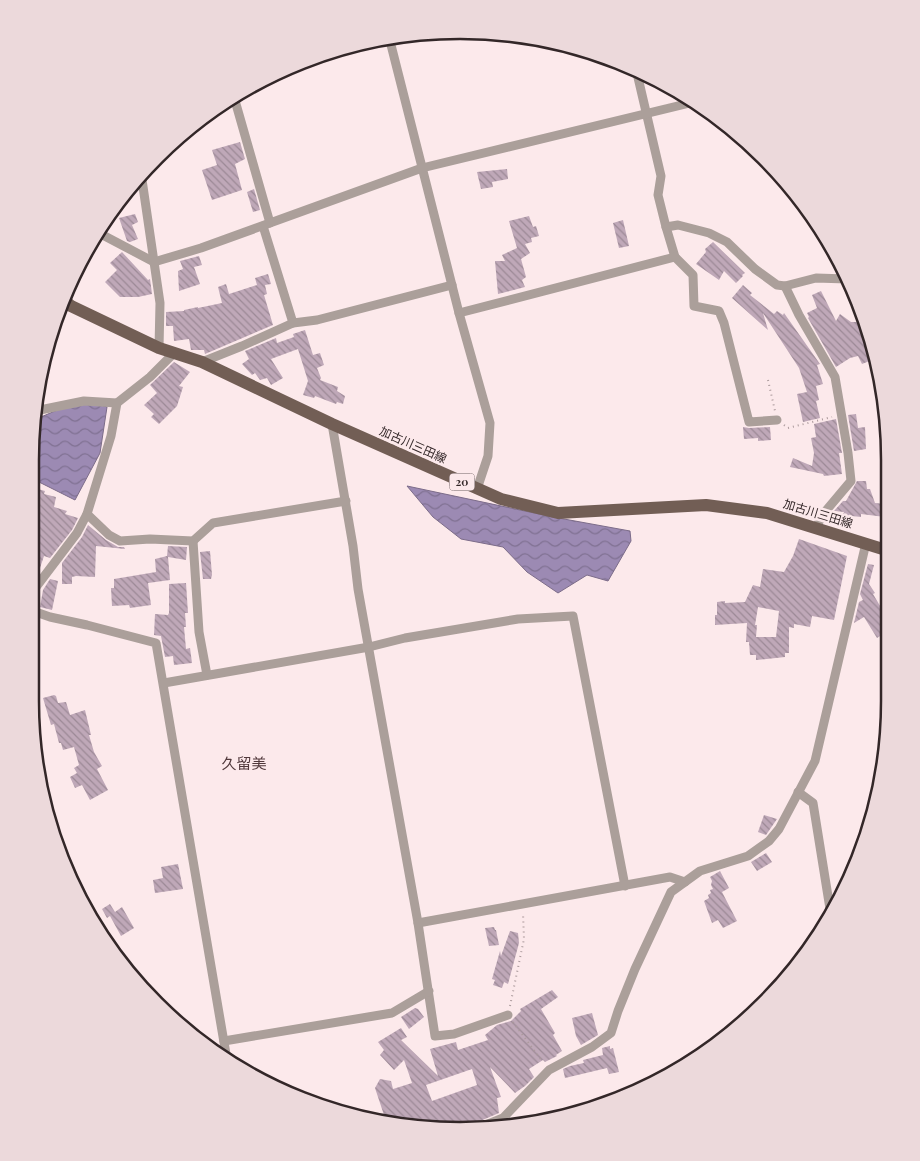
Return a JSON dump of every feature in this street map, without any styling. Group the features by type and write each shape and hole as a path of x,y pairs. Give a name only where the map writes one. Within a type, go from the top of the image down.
{"main road":[{"name":"加古川三田線","path":"69,304 159,348 202,362 332,424 501,499 558,513 706,505 767,513 881,548"}],"street":[{"path":"391,45 459,313 490,423 488,456 477,489"},
{"path":"638,78 661,176 658,195 675,257 693,275 694,306 719,311 722,317 749,422 777,420"},
{"path":"236,104 293,323"},
{"path":"104,236 154,262 201,248 422,168 685,104"},
{"path":"142,183 160,303 159,348"},
{"path":"666,227 678,225 709,233 727,242 755,269 777,285 785,286 816,278 840,279"},
{"path":"459,313 675,257"},
{"path":"202,362 293,323 317,320 452,285"},
{"path":"785,286 798,315 835,377 848,453 851,481 824,513 816,527"},
{"path":"39,583 77,534 87,514 111,436 117,403 150,377 173,354"},
{"path":"42,410 84,401 117,403"},
{"path":"332,424 346,501 358,590 418,923 435,1036 454,1034 508,1016"},
{"path":"87,514 109,535 120,541 150,538 193,541 213,524 346,501"},
{"path":"193,541 199,632 207,674"},
{"path":"497,1120 503,1118 549,1070 592,1047 611,1033 635,969 671,892 700,871 748,856 769,841 779,829 815,761 866,543"},
{"path":"39,613 156,643 225,1051"},
{"path":"164,683 518,619 573,616 625,886"},
{"path":"798,792 813,803 829,904"},
{"path":"418,923 670,877 684,882"},
{"path":"224,1042 392,1013 428,991"}],"path":[{"path":"768,380 777,420 788,428 841,414"},
{"path":"523,904 524,939 508,1016 549,1070"}],"water":[{"path":"83,399 107,407 100,453 75,500 39,482 41,417"},
{"path":"407,486 553,517 630,531 631,541 608,581 587,575 558,593 527,572 503,547 461,539 433,517"}],"building":[{"path":"240,142 245,159 235,164 242,190 212,200 202,170 217,165 212,150"},
{"path":"507,169 508,179 492,182 493,187 481,189 477,172"},
{"path":"254,189 260,210 253,212 247,192"},
{"path":"135,214 138,222 132,225 138,239 130,242 127,241 119,218"},
{"path":"529,216 533,227 536,226 539,236 531,238 532,242 525,244 530,253 521,259 526,277 522,280 525,287 498,294 495,261 505,261 502,255 517,248 509,221"},
{"path":"623,220 629,246 619,248 613,223"},
{"path":"713,242 745,273 736,283 724,271 719,280 696,264 706,252 705,249"},
{"path":"122,252 148,280 150,279 152,294 138,297 120,297 105,282 117,270 110,263"},
{"path":"199,256 202,265 194,267 200,284 179,291 178,271 183,269 180,261"},
{"path":"268,274 271,284 265,285 267,294 264,295 273,325 205,354 204,350 191,350 189,339 174,341 173,326 166,326 166,312 184,311 222,303 218,287 226,284 229,294 257,285 255,278"},
{"path":"743,285 752,293 750,295 774,314 777,311 783,315 784,313 820,364 817,365 823,384 816,386 819,400 816,401 820,418 803,422 797,394 807,392 799,368 763,313 768,330 732,298"},
{"path":"821,291 836,321 840,314 851,322 858,322 869,361 862,364 858,356 850,358 836,367 808,318 807,313 817,308 812,295"},
{"path":"305,330 313,355 320,353 324,365 317,368 320,380 338,387 337,391 345,396 343,404 337,402 336,404 315,396 314,398 303,395 308,381 298,349 271,359 283,378 271,385 267,378 260,380 255,373 252,375 242,364 249,359 245,351 276,338 277,343 294,337 293,334"},
{"path":"174,362 190,372 179,386 183,387 177,406 159,424 151,417 154,414 144,405 157,393 150,385"},
{"path":"856,414 858,428 865,427 866,449 854,451 848,415"},
{"path":"836,419 842,453 839,453 842,474 824,476 823,474 790,467 793,458 812,466 814,453 811,438 816,437 814,424"},
{"path":"743,427 770,427 771,440 758,441 758,438 744,439"},
{"path":"857,481 866,481 867,489 870,489 875,503 881,504 881,516 861,514 861,517 843,515 844,512 834,511 843,501 846,501"},
{"path":"39,489 45,491 44,494 56,497 54,507 67,511 65,514 78,518 72,530 50,558 44,556 39,571"},
{"path":"88,525 106,540 125,549 96,546 95,577 76,576 72,577 72,584 62,584 62,563 82,537"},
{"path":"799,539 847,556 834,620 812,616 810,627 794,624 794,628 789,627 789,653 785,653 785,657 756,660 756,655 750,655 749,642 746,642 747,623 715,625 717,602 745,602 753,585 760,587 763,569 784,572 793,556","holes":["758,607 779,611 776,637 756,637 757,625 755,625"]},
{"path":"168,546 187,547 186,560 168,557 170,580 148,583 151,605 130,608 129,605 112,606 111,588 114,588 114,579 156,572 155,559 167,556"},
{"path":"210,551 211,579 203,579 200,552"},
{"path":"868,564 874,565 869,584 881,608 881,636 877,638 864,617 854,623 859,602 863,600 860,594"},
{"path":"50,579 58,581 52,610 40,607 43,590"},
{"path":"186,583 188,613 185,613 186,627 184,627 186,649 190,648 192,663 174,665 173,656 165,657 161,636 154,635 155,614 168,615 169,613 169,584"},
{"path":"54,695 58,703 66,702 70,715 85,710 94,752 102,766 97,769 108,790 90,800 82,785 75,788 70,777 77,773 74,768 79,765 74,747 63,750 54,724 51,725 43,698"},
{"path":"764,815 777,819 766,835 758,832"},
{"path":"766,853 772,862 757,871 751,862"},
{"path":"178,864 183,889 155,893 153,880 163,878 161,867"},
{"path":"720,871 729,888 722,892 737,921 723,928 718,920 712,923 704,901 709,898 710,890 713,889 710,877"},
{"path":"110,904 115,912 122,907 134,928 121,936 110,916 107,918 102,909"},
{"path":"494,927 499,945 489,946 485,928"},
{"path":"510,931 518,933 519,943 508,984 504,982 502,988 493,985 495,980 492,979 500,951 501,956"},
{"path":"552,990 558,997 541,1009 555,1033 553,1035 562,1051 557,1056 545,1062 543,1060 529,1069 534,1077 515,1093 490,1067 501,1097 497,1098 499,1113 479,1121 460,1122 405,1119 384,1115 375,1088 380,1079 391,1081 393,1089 412,1083 404,1060 394,1070 380,1055 384,1050 378,1042 401,1028 407,1037 401,1040 438,1076 430,1049 456,1042 458,1050 488,1040 485,1035 497,1025 511,1021 521,1011 520,1009","holes":["472,1069 477,1085 432,1101 426,1085"]},
{"path":"415,1008 424,1017 409,1029 401,1017"},
{"path":"592,1013 598,1035 581,1045 576,1036 572,1018"},
{"path":"610,1046 610,1049 613,1048 619,1072 609,1074 607,1068 565,1078 563,1069 584,1063 583,1060 603,1055 602,1048"}],"district":[{"name":"久留美","path":"244,764"}]}
